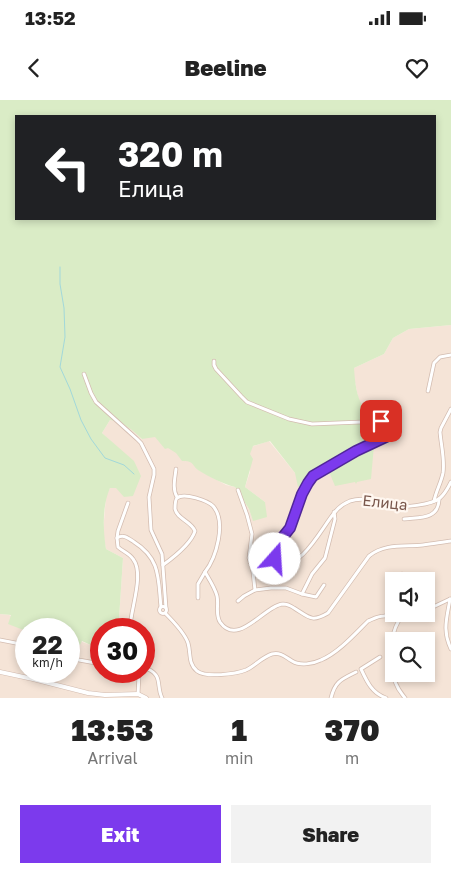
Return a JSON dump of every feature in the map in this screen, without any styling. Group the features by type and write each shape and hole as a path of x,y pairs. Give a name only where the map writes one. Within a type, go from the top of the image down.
{"street":[{"path":"428,391 434,362 440,357 451,355"},
{"name":"Елица","path":"214,361 216,369 248,402 289,419 312,424 392,422 393,431 390,435 356,451 319,472 310,480 302,494 290,528 274,548 274,557 278,561 285,563 299,558 311,545 334,512 343,505 355,500 372,500 391,506 404,507 439,500"},
{"path":"84,374 96,402 141,443 154,469 150,497 151,530 161,549 164,565 164,609"},
{"path":"434,501 444,470 440,432 451,409"},
{"path":"164,565 192,538 195,531 191,525 177,515 175,509 177,497 174,490 176,469"},
{"path":"404,519 434,514 439,506 439,500 451,482"},
{"path":"238,490 252,534 249,558 254,572 255,590"},
{"path":"177,497 197,498 207,502 216,511 219,524 218,543 211,564 198,584 198,598"},
{"path":"128,503 117,538 118,547 132,557 136,563 136,595 131,618"},
{"path":"302,594 312,574 325,558 335,519 334,512"},
{"path":"117,538 124,536 149,553 159,578 164,609 188,642 191,662 195,669 201,673 215,674 245,670 270,654 284,655 292,662 299,664 318,661 328,657 368,621 385,616"},
{"path":"205,572 218,597 217,612 219,621 229,629 236,630 245,628 263,614 282,604 290,606 308,617 319,619 328,613 369,556 374,552 397,546 414,546 451,541"},
{"path":"238,601 255,590 271,588 286,588 316,597 324,585"},
{"path":"435,606 450,599"},
{"path":"450,599 445,630 451,649"},
{"path":"398,622 390,648 390,657 392,673 398,688 405,698"},
{"path":"0,640 15,643"},
{"path":"380,657 361,669 375,693 386,698"},
{"path":"0,672 33,678 88,693 105,695 139,694 146,698"},
{"path":"331,698 332,691 337,682 356,672"},
{"path":"155,673 160,685 158,698"},
{"path":"139,683 139,694"},
{"path":"158,691 162,698"}],"shaded area":[{"path":"451,325 451,698 0,698 0,614 16,618 15,683 80,683 80,641 90,645 90,683 155,683 155,618 119,618 123,558 106,549 103,533 106,496 110,488 116,488 117,447 102,433 110,420 129,427 142,439 152,434 192,461 197,469 226,485 235,487 249,509 253,520 265,502 245,487 250,472 248,448 269,441 295,473 314,477 330,474 374,445 390,438 379,410 364,409 359,402 354,368 384,354 393,338 409,329"}],"green space":[{"path":"0,100 451,100 451,325 409,329 393,338 384,354 354,368 355,383 364,408 379,410 396,424 390,438 374,445 371,479 357,482 356,484 355,482 335,486 330,474 314,477 298,487 295,473 270,441 253,446 250,454 253,459 245,487 265,502 267,517 253,521 249,509 235,487 206,475 190,462 182,461 176,453 168,448 165,449 155,437 142,439 124,425 110,420 102,433 134,461 141,476 133,496 124,497 116,488 110,488 104,510 106,549 123,558 119,618 90,618 90,645 82,641 80,645 80,618 15,618 15,627 8,624 11,615 0,614"}],"waterway":[{"path":"60,267 65,337 60,367 81,420 91,439 105,458 124,465 134,474"}],"route":[{"path":"275,559 272,554 274,548 290,528 302,494 313,476 356,451 390,435 394,428 392,422 381,421"}]}
